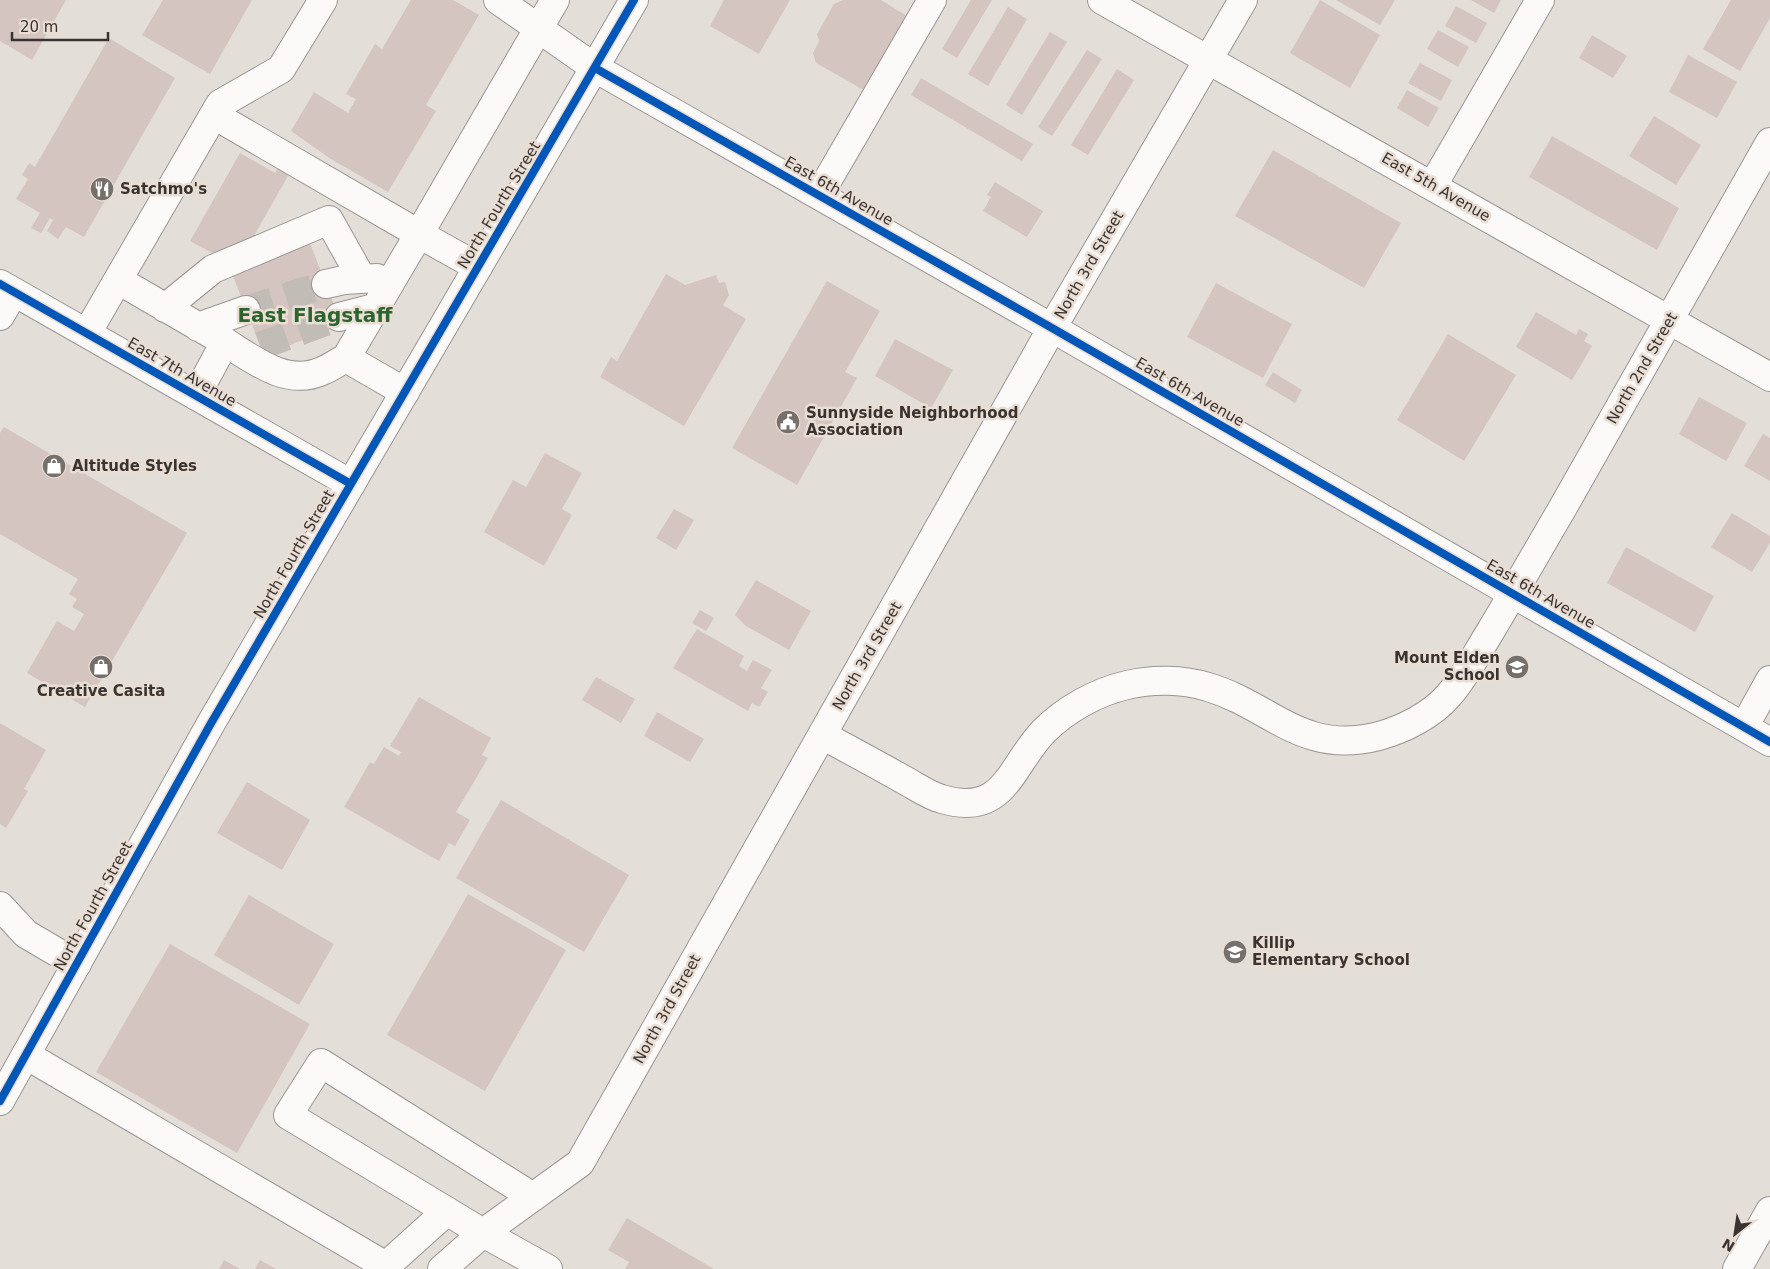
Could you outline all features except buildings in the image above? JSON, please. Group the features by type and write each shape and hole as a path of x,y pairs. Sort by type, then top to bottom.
{"street":[{"path":"87,334 220,104 281,70 322,0"},
{"name":"East 6th Avenue","path":"498,0 595,68 1052,328 1770,742"},
{"path":"118,280 198,327 243,347 263,366 290,377 320,372 346,358 555,0"},
{"name":"North Fourth Street","path":"0,1100 206,734 634,0"},
{"path":"819,195 932,0"},
{"name":"East 5th Avenue","path":"1102,0 1210,59 1770,377"},
{"name":"North 3rd Street","path":"442,1269 483,1233 580,1163 1052,328 1243,0"},
{"path":"1433,186 1540,0"},
{"path":"214,115 478,268"},
{"name":"North 2nd Street","path":"822,735 939,799 966,804 988,798 1004,788 1028,751 1046,729 1078,705 1128,684 1158,681 1186,682 1208,687 1234,697 1294,731 1319,738 1346,740 1380,736 1430,713 1449,696 1513,594 1770,142"},
{"path":"166,308 213,269 329,220 362,279"},
{"path":"326,284 394,276"},
{"path":"0,316 7,288"},
{"name":"East 7th Avenue","path":"7,288 351,484"},
{"path":"339,317 374,308"},
{"path":"198,327 246,310"},
{"path":"196,396 243,347"},
{"path":"346,358 405,392"},
{"path":"1744,727 1770,680"},
{"path":"0,906 26,934 77,964"},
{"path":"26,1055 386,1266 448,1212"},
{"path":"533,1197 321,1063 288,1115 483,1233 548,1269"},
{"path":"1737,1269 1770,1211"}],"tunnel":[{"path":"246,310 326,284"},
{"path":"260,346 339,317"}],"cycle path":[{"path":"0,1101 210,725 634,0"},
{"path":"595,68 1052,328 1770,742"},
{"path":"0,284 351,484"}],"place":[{"name":"Satchmo's","path":"102,189"},
{"name":"Sunnyside Neighborhood Association","path":"788,422"},
{"name":"Altitude Styles","path":"54,466"},
{"name":"Creative Casita","path":"101,667"},
{"name":"Mount Elden School","path":"1517,667"},
{"name":"Killip Elementary School","path":"1235,952"}],"district":[{"name":"East Flagstaff","path":"315,315"}]}
